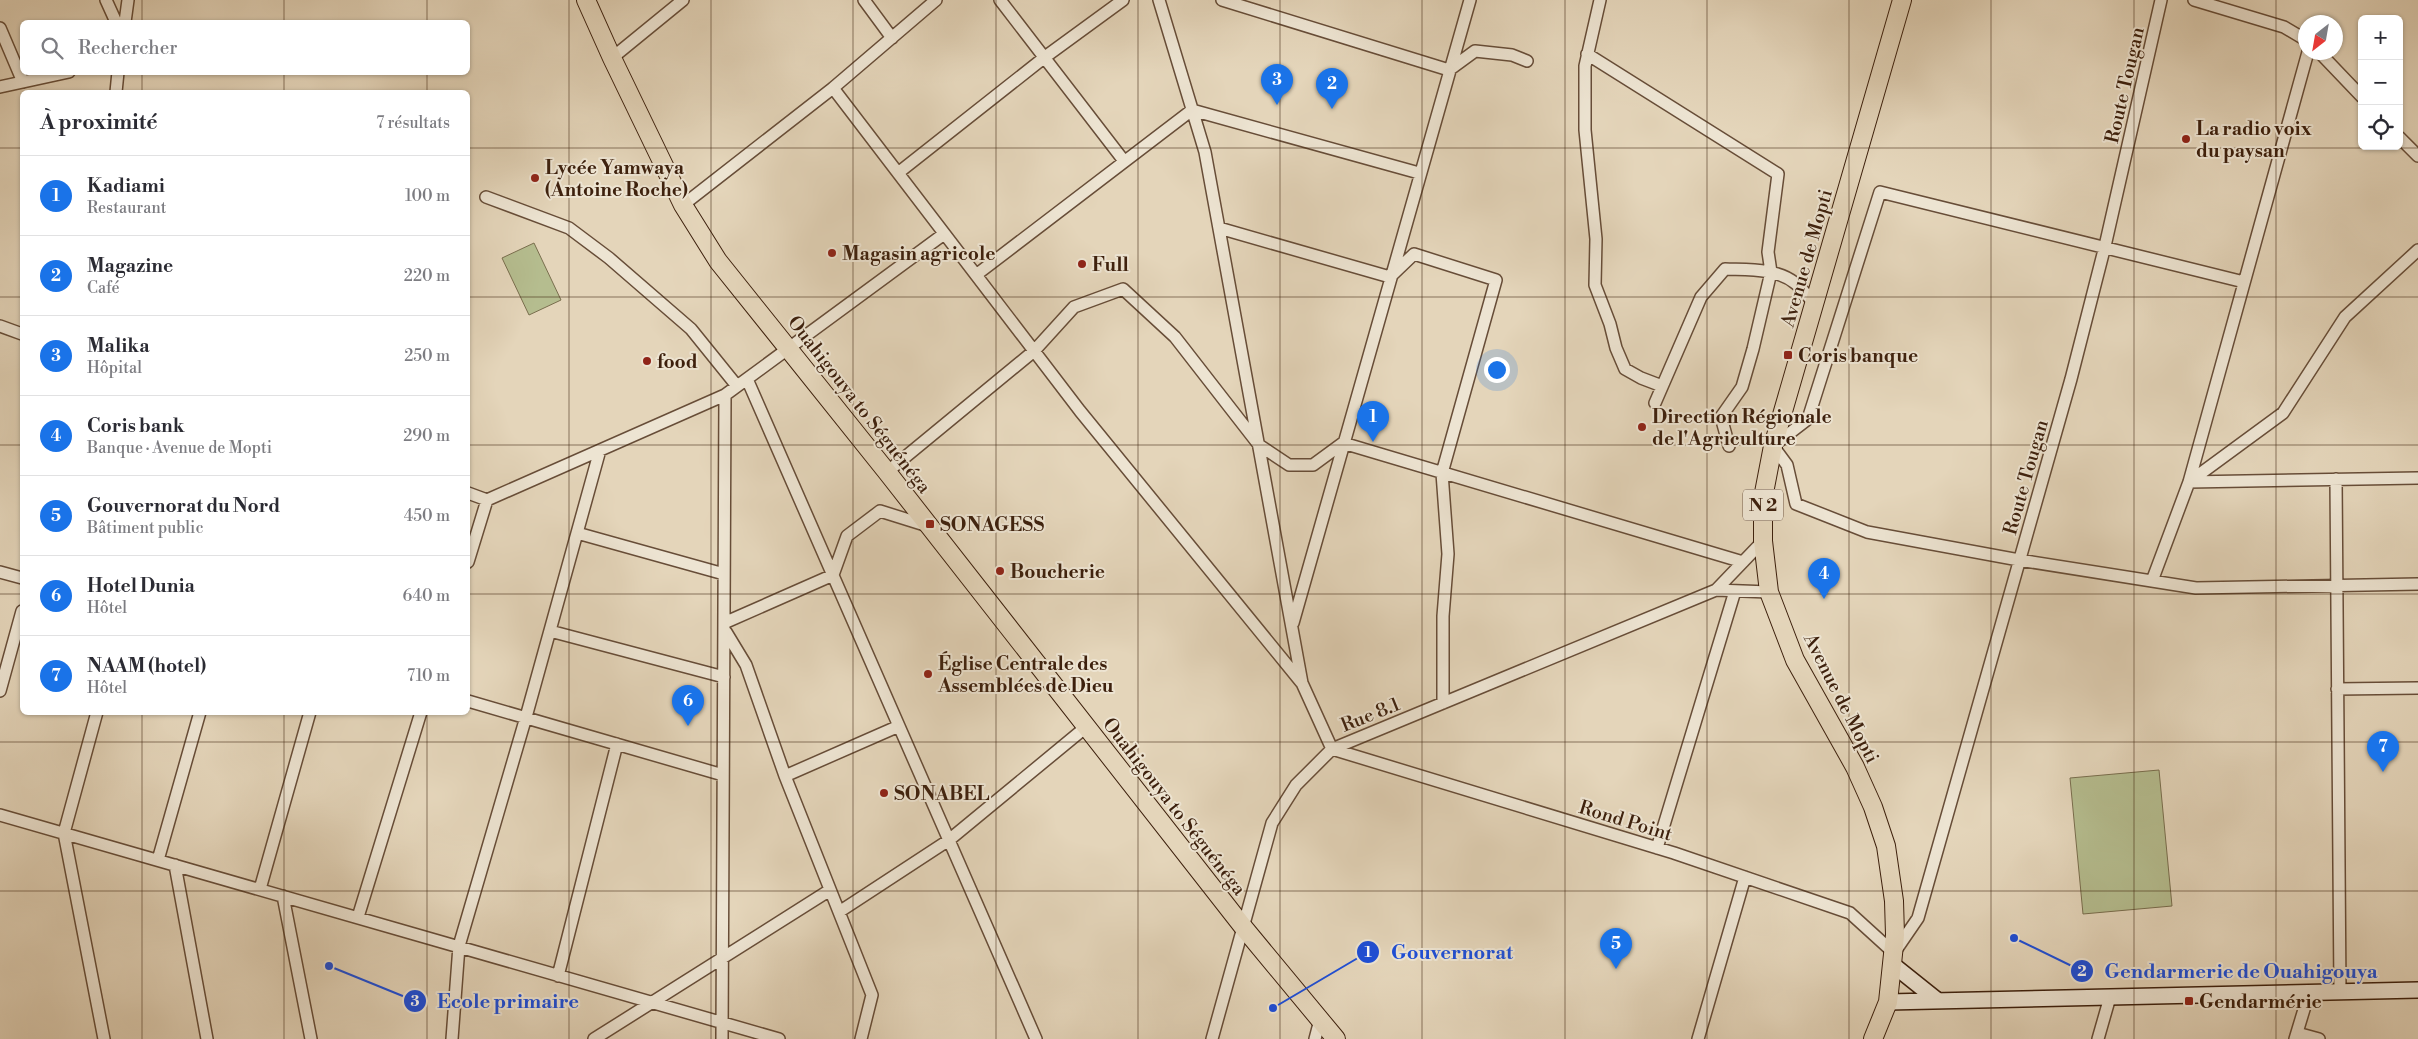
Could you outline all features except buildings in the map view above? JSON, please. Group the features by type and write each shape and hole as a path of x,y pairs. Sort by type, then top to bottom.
{"main road":[{"name":"Ouahigouya to Séguénéga","path":"586,0 683,205 718,261 887,472 1244,928 1336,1039"},
{"name":"Avenue de Mopti","path":"1873,1039 1888,1002 1893,959 1894,901 1886,846 1873,807 1855,767 1795,660 1769,592 1763,542 1763,498 1773,446 1902,0"},
{"path":"1893,959 1937,1000"},
{"path":"1888,1002 2418,990"}],"street":[{"path":"106,0 115,20"},
{"path":"125,20 128,0"},
{"path":"612,58 683,0"},
{"path":"864,0 892,38"},
{"path":"683,205 833,88 936,0"},
{"path":"1000,0 1124,162"},
{"path":"898,173 1045,57 1123,0"},
{"path":"1159,0 1206,152 1302,684"},
{"path":"1222,0 1449,70"},
{"path":"1292,627 1419,173 1470,0"},
{"path":"1600,0 1585,66 1586,130 1596,239 1595,285 1625,369 1662,386"},
{"name":"Route Tougan","path":"1893,959 1918,918 2071,378 2105,246 2161,0"},
{"path":"2194,0 2284,27 2298,35"},
{"path":"0,28 23,82"},
{"path":"1449,70 1475,51 1512,55 1527,61"},
{"path":"1587,54 1778,174 1768,252 1770,272 1742,387 1721,417 1729,446"},
{"path":"2152,581 2189,482 2306,60"},
{"path":"2327,60 2358,93"},
{"path":"0,87 55,75"},
{"path":"116,90 118,75"},
{"path":"833,88 1034,351 1177,532 1302,684 1332,749"},
{"path":"976,275 1192,110"},
{"path":"1192,110 1419,173"},
{"path":"2403,141 2418,156"},
{"path":"2244,282 2105,246 1880,192 1808,419 1773,446 1787,465 1796,504 1867,532 2019,560 2196,588 2418,584"},
{"path":"486,197 569,228 609,258 691,329 737,386"},
{"path":"1219,228 1390,277"},
{"path":"470,494 487,500 725,395 944,234"},
{"path":"2189,482 2283,414 2346,317 2418,250"},
{"path":"1390,277 1414,254 1496,280 1442,473 1448,554 1443,616 1443,703"},
{"path":"1655,403 1701,297 1725,269 1770,272 1785,276 1796,283 1814,303"},
{"path":"887,472 1034,351 1074,307 1123,289 1175,337 1258,445 1289,465 1313,466 1343,443"},
{"path":"0,326 20,333"},
{"path":"747,379 1036,1039"},
{"path":"722,1039 725,395"},
{"path":"1343,443 1743,562"},
{"path":"452,1039 459,946 526,717 600,450"},
{"path":"2189,482 2418,478"},
{"path":"2336,479 2340,992"},
{"path":"470,555 487,500"},
{"path":"725,627 833,575 847,536 880,511 928,526"},
{"path":"577,533 724,574"},
{"name":"Rue 8.1","path":"1212,1039 1272,823 1296,785 1332,749 1716,590 1763,542"},
{"path":"0,572 20,577"},
{"name":"Rue 8.1","path":"1716,590 1769,592"},
{"path":"1657,848 1735,591"},
{"path":"0,691 20,618"},
{"path":"725,627 746,665 785,776 872,995 861,1039"},
{"path":"550,631 724,677"},
{"path":"2337,689 2418,688"},
{"path":"470,702 723,775"},
{"path":"96,715 64,833 104,1039"},
{"path":"158,860 199,715"},
{"path":"260,889 309,715"},
{"path":"358,917 420,715"},
{"path":"785,776 899,726"},
{"path":"839,912 949,840 1086,727"},
{"path":"558,976 617,744"},
{"name":"Rond Point","path":"1332,749 1657,848 1850,912 1893,959"},
{"path":"0,815 780,1039"},
{"path":"175,865 207,1039"},
{"path":"1698,1039 1745,877"},
{"path":"594,1039 830,890"},
{"path":"283,896 311,1039"},
{"path":"2309,993 2296,1036 2319,1039"},
{"path":"2098,1039 2110,996"},
{"path":"1315,1039 1320,1020"}],"green space":[{"path":"534,243 561,300 529,315 502,258"},
{"path":"2159,770 2172,906 2083,914 2070,778"}],"place":[{"name":"Malika","path":"1277,105"},
{"name":"Magazine","path":"1332,109"},
{"name":"La radio voix du paysan","path":"2186,139"},
{"name":"Lycée Yamwaya (Antoine Roche)","path":"535,178"},
{"name":"Magasin agricole","path":"832,253"},
{"name":"Full","path":"1082,264"},
{"name":"Coris banque","path":"1788,355"},
{"name":"food","path":"647,361"},
{"name":"Direction Régionale de l'Agriculture","path":"1642,427"},
{"name":"Kadiami","path":"1373,442"},
{"name":"SONAGESS","path":"930,524"},
{"name":"Boucherie","path":"1000,571"},
{"name":"Coris bank","path":"1824,599"},
{"name":"Église Centrale des Assemblées de Dieu","path":"928,674"},
{"name":"Hotel Dunia","path":"688,726"},
{"name":"NAAM (hotel)","path":"2383,772"},
{"name":"SONABEL","path":"884,793"},
{"name":"Gendarmerie de Ouahigouya","path":"2014,938"},
{"name":"Ecole primaire","path":"329,966"},
{"name":"Gouvernorat du Nord","path":"1616,969"},
{"name":"Gendarmérie","path":"2189,1001"},
{"name":"Gouvernorat","path":"1273,1008"}]}
